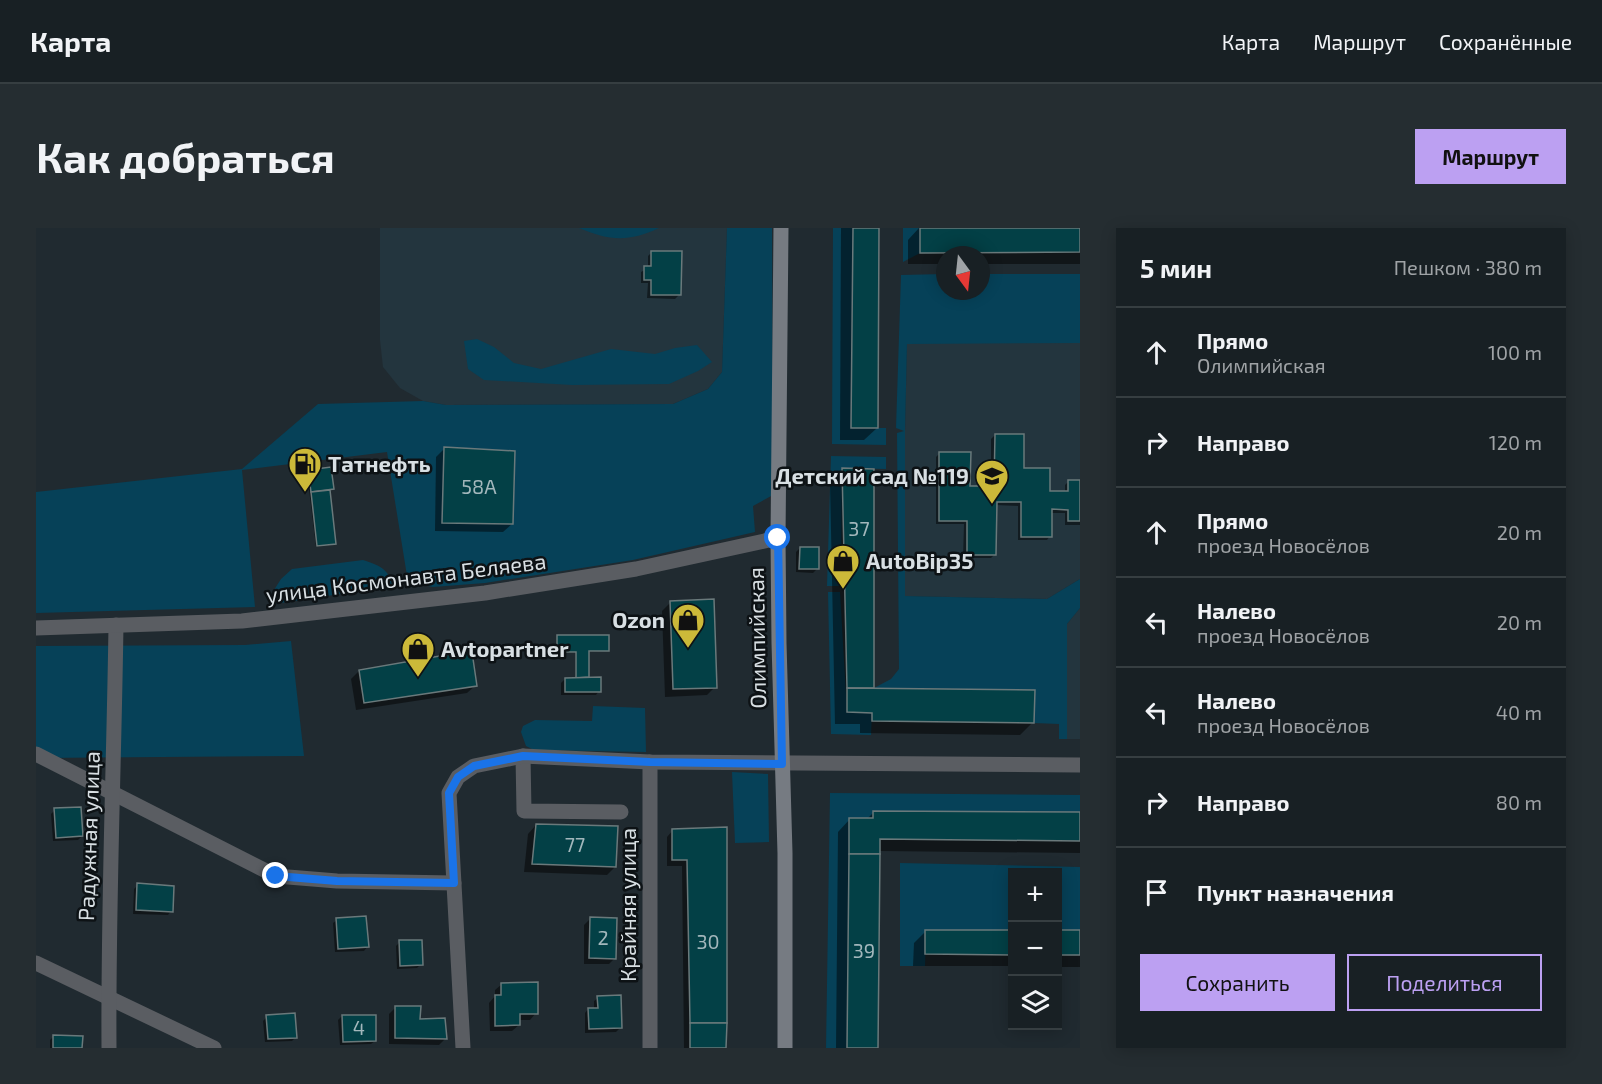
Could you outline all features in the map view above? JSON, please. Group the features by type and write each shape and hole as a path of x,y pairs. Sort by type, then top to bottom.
{"main road":[{"name":"Олимпийская","path":"781,228 778,538 785,854 785,1048"}],"street":[{"name":"улица Космонавта Беляева","path":"36,628 242,621 492,592 636,569 778,538"},
{"name":"Радужная улица","path":"109,1048 108,954 114,795 116,625"},
{"path":"36,754 276,876 337,881 454,883"},
{"path":"463,1048 449,793 458,777 474,766 523,756 650,762 1080,765"},
{"path":"523,756 524,812 621,812"},
{"name":"Крайняя улица","path":"650,762 650,1048"},
{"path":"36,963 214,1048"}],"shaded area":[{"path":"380,228 727,228 722,372 708,389 673,404 446,405 423,401 400,388 383,367 380,340"},
{"path":"579,228 659,228 638,236 619,238"},
{"path":"727,228 772,228 773,495 753,506 755,532 633,560 485,583 433,587 408,582 387,452 242,470 255,607 36,613 36,492 242,469 318,404 423,401 446,405 673,404 708,389 722,372"},
{"path":"833,228 853,228 851,428 886,428 886,445 832,444"},
{"path":"903,228 920,228 920,253 903,262"},
{"path":"936,274 936,300 990,300 990,274 1080,274 1080,343 907,344 905,596 1047,599 1080,579 1080,608 1067,624 1067,739 1059,739 1059,724 1034,723 1034,690 874,688 891,679 899,669 897,433 904,431 896,428 901,275"},
{"path":"477,339 494,347 514,363 541,369 611,349 655,354 697,345 712,362 669,384 572,385 484,380 468,369 464,341"},
{"name":"Детский сад №119","path":"907,343 1080,343 1080,579 1047,599 905,596"},
{"path":"831,456 886,457 886,469 842,468 841,586 827,586"},
{"path":"363,560 386,571 393,586 274,604 274,590 281,579 292,569"},
{"path":"828,592 840,592 847,712 872,713 871,735 831,734"},
{"path":"1080,608 1080,739 1067,739 1067,624"},
{"path":"291,641 304,756 36,758 36,646 245,645"},
{"path":"593,706 645,708 646,752 534,750 526,746 521,732 523,726 535,720 592,721"},
{"path":"732,772 768,774 769,842 735,843"},
{"path":"830,793 1080,795 1080,812 873,811 847,1048 826,1048"},
{"path":"900,863 1080,867 1080,930 1062,930 1062,868 1008,868 1008,930 926,930 925,966 900,966"}],"building":[{"path":"853,228 879,228 878,428 851,428"},
{"path":"920,228 1080,228 1080,252 990,253 990,246 936,246 936,253 920,253"},
{"path":"651,251 682,251 681,295 651,295 651,280 644,280 644,266 651,266"},
{"path":"995,434 1024,434 1024,468 1050,468 1050,491 1068,491 1068,480 1080,480 1080,521 1068,521 1068,510 1052,509 1052,537 1021,537 1021,502 997,502 996,555 967,555 967,521 939,521 939,452 971,452 970,486 994,486"},
{"path":"444,447 515,451 513,524 442,523"},
{"path":"331,467 334,489 311,492 308,470"},
{"path":"842,468 874,469 874,688 847,688"},
{"path":"330,490 336,544 317,546 311,492"},
{"path":"800,547 819,547 819,569 799,569"},
{"path":"714,599 717,688 673,689 670,601"},
{"path":"557,635 609,635 609,651 589,651 589,677 576,678 576,652 557,652"},
{"name":"Avtopartner","path":"472,652 477,686 364,703 359,670"},
{"path":"601,677 601,692 565,692 565,678"},
{"path":"847,688 1035,690 1034,723 872,721 872,713 847,712"},
{"path":"81,807 83,836 56,838 54,808"},
{"path":"873,811 1080,812 1080,841 880,839 880,854 849,854 849,818 873,818"},
{"path":"536,824 618,826 616,867 532,864"},
{"path":"727,827 727,1023 690,1023 687,860 672,860 672,829"},
{"path":"849,854 880,854 878,1048 847,1048"},
{"path":"137,883 174,886 173,912 136,910"},
{"path":"366,916 369,947 338,949 336,918"},
{"path":"590,917 617,918 616,959 589,958"},
{"path":"925,930 1008,930 1008,955 925,954"},
{"path":"1062,930 1080,930 1080,955 1062,955"},
{"path":"399,940 422,940 423,965 400,966"},
{"path":"538,982 538,1014 520,1014 520,1025 495,1026 495,995 501,995 501,983"},
{"path":"621,995 622,1028 589,1029 588,1008 598,1008 597,996"},
{"path":"395,1006 421,1006 420,1019 445,1018 447,1039 395,1038"},
{"path":"295,1013 297,1038 268,1039 266,1015"},
{"path":"342,1015 376,1015 376,1041 343,1042"},
{"path":"690,1023 727,1023 726,1048 690,1048"},
{"path":"53,1035 83,1036 82,1048 53,1048"}],"place":[{"name":"Татнефть","path":"305,493"},
{"name":"Детский сад №119","path":"992,505"},
{"name":"AutoBip35","path":"843,590"},
{"name":"Ozon","path":"688,649"},
{"name":"Avtopartner","path":"418,678"}],"route":[{"path":"276,876 337,881 454,883 449,793 458,777 474,766 523,756 650,762 782,764 778,538"}]}
